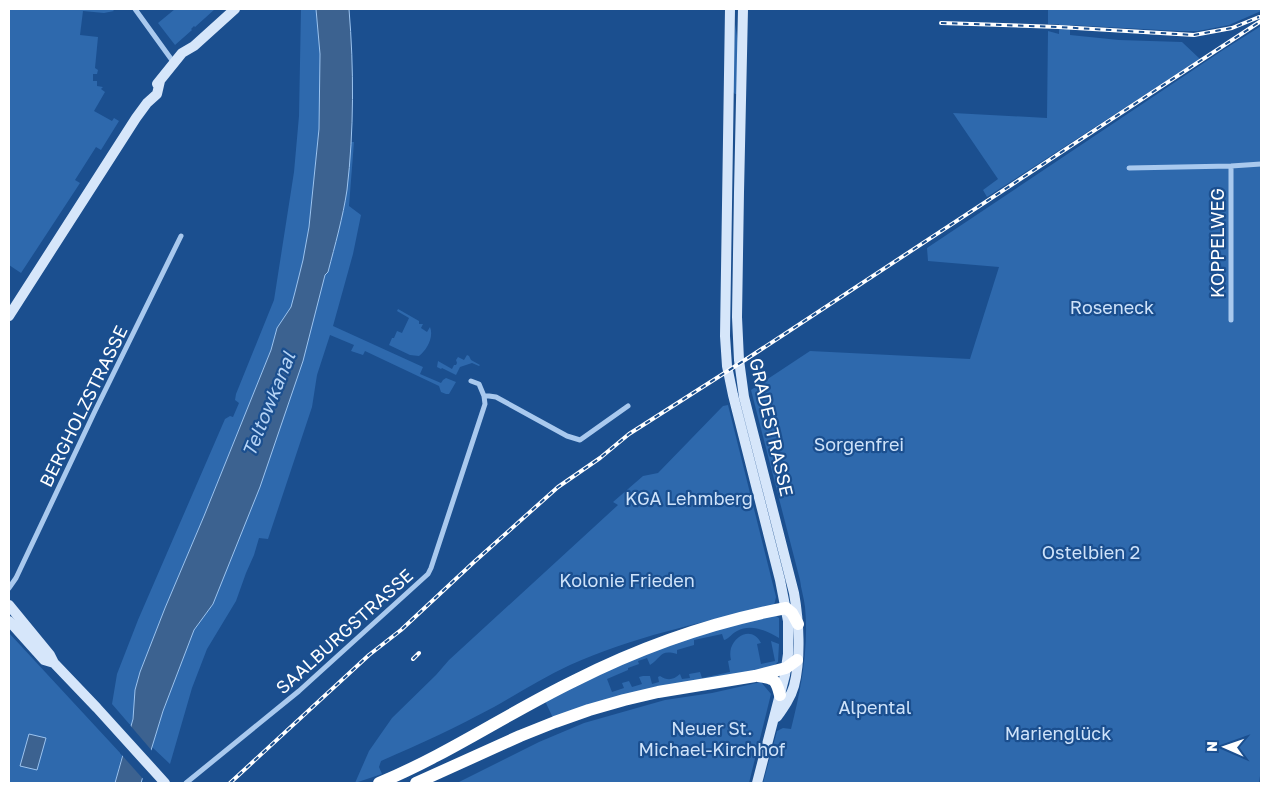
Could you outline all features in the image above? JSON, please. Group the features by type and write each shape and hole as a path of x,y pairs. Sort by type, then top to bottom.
{"highway":[{"path":"383,782 435,757 574,681 683,634 786,608 792,613 798,624"},
{"path":"416,783 520,736 589,710 658,692 756,676 786,668 798,660"},
{"path":"756,676 774,680 778,684 780,695"}],"main road":[{"path":"9,316 128,130 158,92 160,81 174,64 183,62 194,46 234,9"},
{"name":"GRADESTRASSE","path":"730,9 725,285 726,366 786,608 788,641 786,668 757,783"},
{"name":"GRADESTRASSE","path":"743,9 737,336 739,360 744,397 792,584 798,624 798,660 794,687 773,724"},
{"path":"9,606 50,655 54,663 110,722 161,780"},
{"path":"9,621 44,660 54,663"}],"street":[{"path":"135,9 174,64"},
{"path":"1129,168 1261,164"},
{"name":"KOPPELWEG","path":"1231,166 1231,320"},
{"name":"BERGHOLZSTRASSE","path":"9,588 16,578 181,236"},
{"path":"471,381 478,384 484,396 496,398 567,436 580,440 628,406"},
{"name":"SAALBURGSTRASSE","path":"186,783 299,691 428,574 484,411 484,396"}],"green space":[{"path":"9,9 112,9 114,11 104,13 83,11 80,35 98,37 95,68 98,70 97,74 93,74 93,81 97,81 97,86 103,87 101,89 105,92 94,111 112,121 114,118 119,121 101,150 96,147 75,180 80,183 21,273 9,265"},
{"path":"175,9 215,9 175,45 158,23"},
{"path":"301,9 316,9 320,54 319,129 309,227 303,260 291,307 277,328 271,350 140,672 135,690 131,726 112,704 117,674 138,620 225,419 230,416 233,417 239,403 235,400 236,394 274,300 294,172 299,116"},
{"path":"1048,9 1261,9 1261,11 1229,25 1198,31 1070,25 1070,35 1119,40 1182,42 1200,59 987,197 983,190 998,179 953,113 1047,118 1048,31 1059,34 1059,24 1048,24"},
{"path":"735,24 738,42 737,94 732,91"},
{"path":"1261,26 1261,769 1259,783 763,783 777,731 783,728 791,729 803,668 806,622 805,604 800,580 751,390 810,351 970,359 999,267 928,261 927,248"},
{"path":"351,142 354,142 349,206 361,215 353,254 333,326 423,367 420,374 441,383 446,378 456,382 449,394 446,394 441,392 439,386 365,351 363,355 351,351 354,345 330,335 317,375 312,407 268,539 259,538 236,601 207,649 192,688 170,764 152,747 163,711 194,630 213,604 325,275 328,272 345,201"},
{"path":"398,309 419,321 419,324 423,324 421,328 427,332 430,327 429,343 419,356 410,355 389,345 397,331 402,333 409,318 397,311"},
{"path":"467,355 471,360 480,365 472,363 460,367 456,375 437,367 438,361 452,369 457,363 458,357 464,360"},
{"name":"Kolonie Frieden","path":"728,405 776,597 774,606 645,638 570,665 494,707 381,761 379,767 382,774 355,783 369,751 392,718 449,660 618,505 613,502 643,476 658,473 723,406"},
{"path":"775,615 779,618 779,638 764,631 748,628 737,631 724,640 722,634 694,640 694,645 677,650 677,654 664,653 650,665 647,658 638,661 639,664 607,679 612,692 624,688 622,683 629,681 632,687 642,684 639,677 643,676 650,676 652,684 659,682 658,677 660,676 670,679 680,674 682,679 690,678 689,674 700,672 702,678 730,672 728,661 731,660 731,648 737,639 745,634 754,635 761,643 757,644 761,664 775,661 771,641 779,644 778,662 771,668 553,718 545,701 574,685 684,638"},
{"path":"9,633 122,755 115,783 9,783"},
{"name":"Neuer St. Michael-Kirchhof","path":"761,682 771,694 749,783 457,783 539,742 584,723 665,700 712,693"}],"water":[{"name":"Teltowkanal","path":"316,9 349,9 352,54 352,122 347,190 328,272 325,275 303,361 260,487 213,604 194,630 163,711 141,783 115,783 133,719 135,690 140,672 271,350 277,328 291,307 295,292 309,227 319,129 320,54"},
{"path":"29,734 46,738 37,770 20,766"}],"pier":[{"path":"129,724 153,752 144,780 120,753"}],"railway":[{"path":"941,23 1059,27 1194,35 1232,28 1259,17"},
{"path":"230,783 369,655 401,630 558,487 600,458 629,434 1261,21"},
{"path":"413,659 419,653"}],"park label":[{"name":"Roseneck","path":"1112,307"},
{"name":"Sorgenfrei","path":"859,444"},
{"name":"KGA Lehmberg","path":"689,498"},
{"name":"Ostelbien 2","path":"1091,552"},
{"name":"Alpental","path":"875,707"},
{"name":"Marienglück","path":"1058,733"}]}
